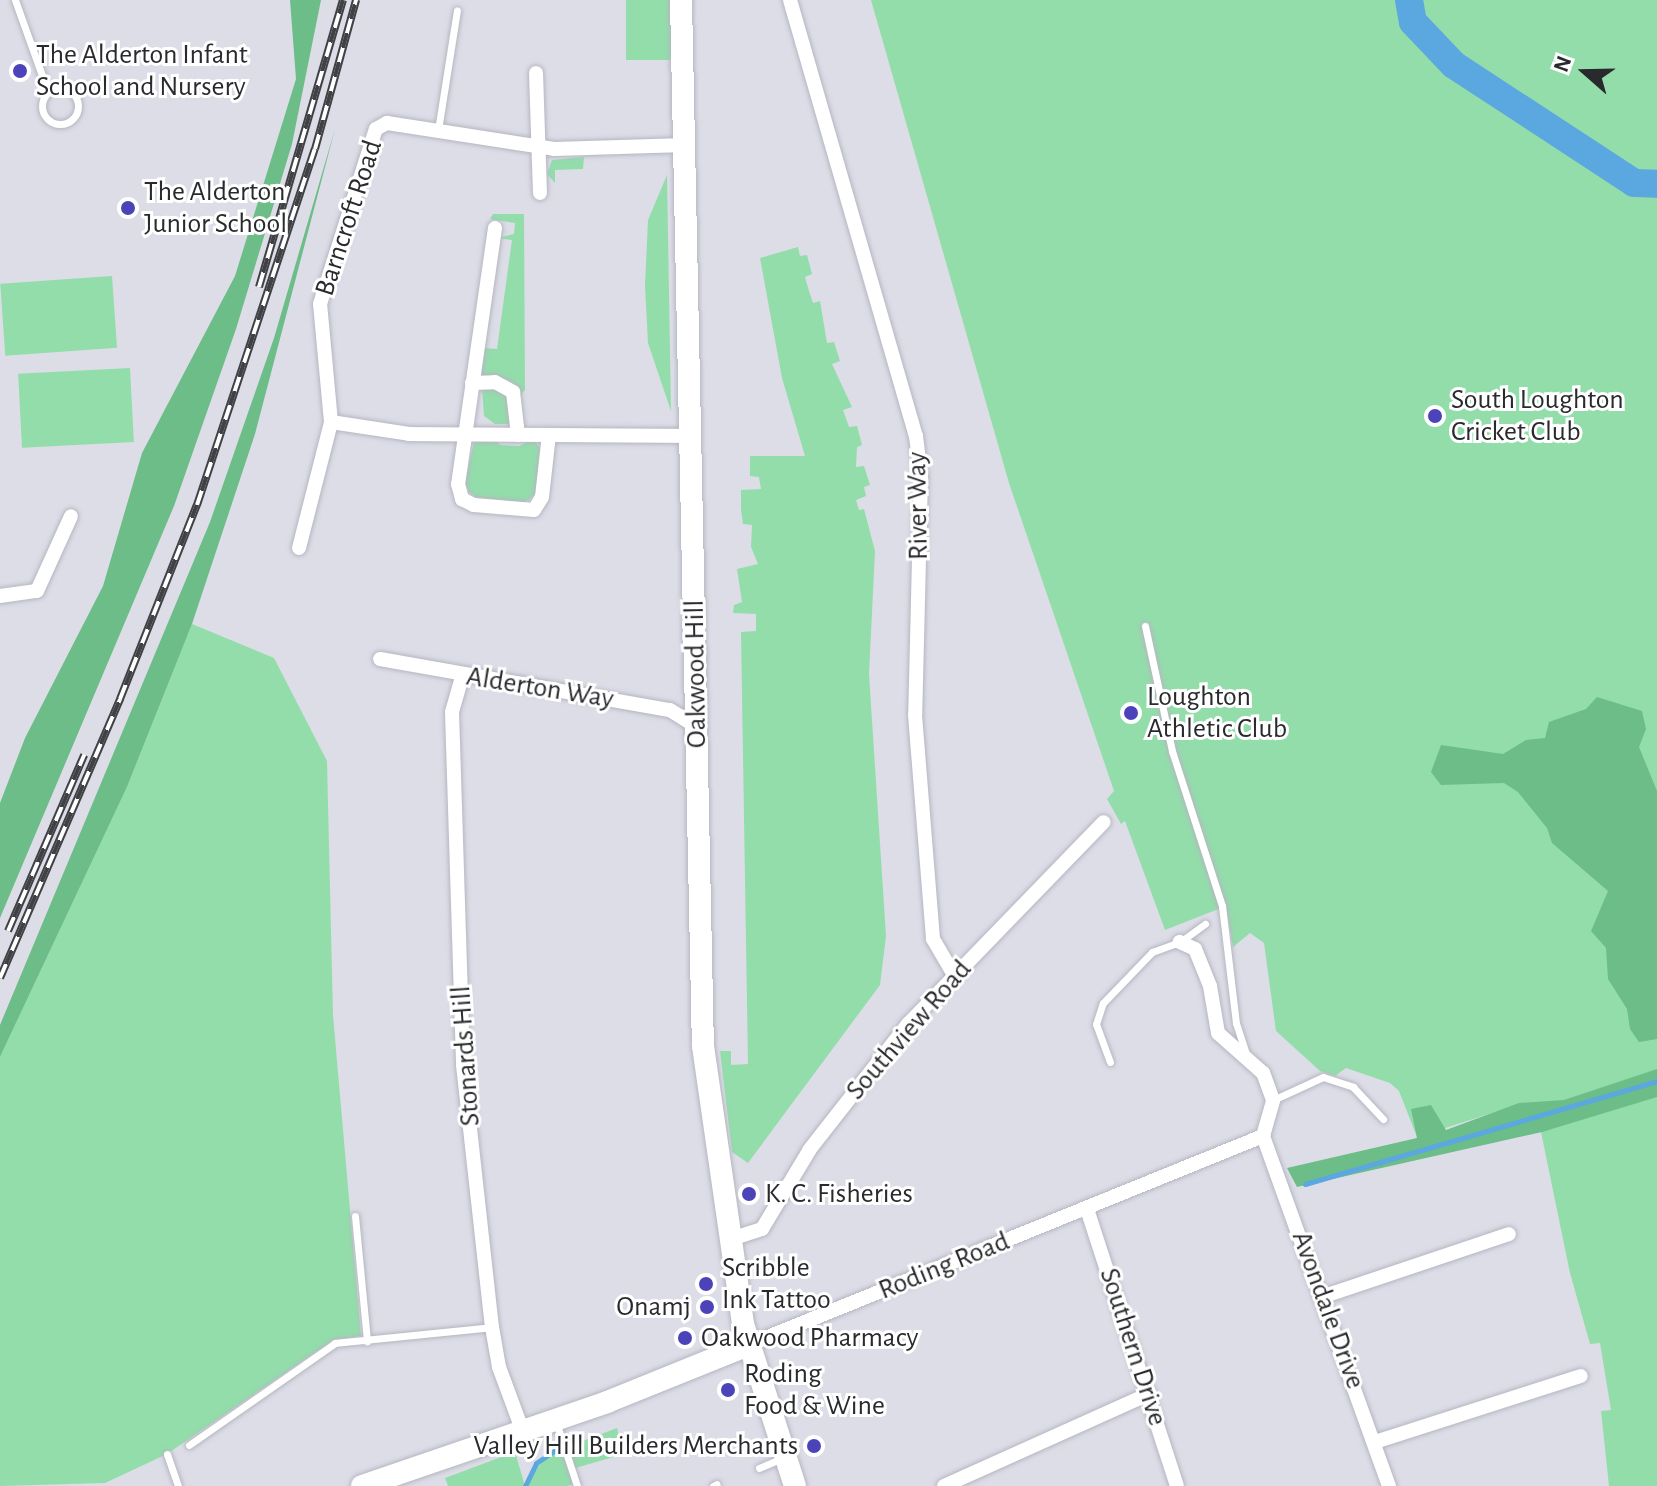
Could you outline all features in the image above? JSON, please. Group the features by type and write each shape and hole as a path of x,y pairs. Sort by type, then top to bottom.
{"street":[{"name":"Oakwood Hill","path":"681,0 703,1046 728,1240 748,1345 795,1486"},
{"name":"River Way","path":"790,0 916,436 921,477 915,715 933,939 954,975"},
{"path":"536,73 540,193"},
{"name":"Barncroft Road","path":"331,422 320,304 369,141 387,123 554,149 686,145"},
{"path":"495,228 458,484 462,499 534,510 542,497 549,435"},
{"path":"472,383 495,382 513,392 518,435"},
{"path":"299,548 331,422 409,434 691,436"},
{"path":"0,596 37,591 71,516"},
{"name":"Alderton Way","path":"380,659 438,667 462,677 670,710 697,727"},
{"name":"Stonards Hill","path":"462,677 452,712 463,1065 492,1327 499,1367 523,1432"},
{"name":"Southview Road","path":"728,1240 762,1229 855,1088 954,975 1104,822"},
{"path":"1180,942 1195,949 1210,986 1218,1033 1263,1073 1273,1100 1263,1136"},
{"name":"Roding Road","path":"362,1486 555,1420 1263,1136"},
{"name":"Avondale Drive","path":"1263,1136 1325,1296 1389,1486"},
{"name":"Southern Drive","path":"1087,1209 1177,1486"},
{"path":"1325,1296 1509,1234"},
{"path":"1375,1442 1581,1376"},
{"path":"944,1486 1149,1394"}],"lane":[{"path":"15,0 48,92 42,103 44,116 61,125 72,120 78,108 75,96 60,88 48,92"},
{"path":"438,130 457,10"},
{"path":"1145,626 1172,751 1222,906 1236,1023 1249,1063"},
{"path":"1110,1062 1096,1024 1103,1003 1152,952 1180,942 1205,924"},
{"path":"1273,1100 1323,1077 1353,1087 1383,1119"},
{"path":"355,1216 367,1341"},
{"path":"189,1445 335,1343 492,1327"},
{"path":"555,1420 577,1486"},
{"path":"167,1454 178,1486"},
{"path":"759,1468 785,1457"}],"green space":[{"path":"290,0 321,0 292,144 236,329 174,506 0,918 0,803 25,738 103,586 142,453 235,276 296,79"},
{"path":"626,0 679,0 679,60 626,60"},
{"path":"871,0 1657,0 1657,1486 1609,1486 1601,1411 1611,1410 1600,1343 1590,1344 1570,1273 1541,1132 1520,1104 1417,1137 1399,1091 1390,1083 1346,1068 1335,1076 1320,1071 1276,1031 1264,943 1250,933 1233,947 1226,906 1165,930 1125,821 1121,824 1107,799 1114,791 1009,483"},
{"path":"335,129 255,434 192,624 127,787 0,1057 0,1025 210,522 274,338"},
{"path":"584,157 583,169 555,170 555,183 547,174 552,160"},
{"path":"667,175 671,411 648,343 645,286 648,220"},
{"path":"493,214 524,214 525,390 520,396 508,380 483,375 480,368 483,348 497,349 512,240 498,238 514,234 515,223 490,219"},
{"path":"798,247 800,256 807,255 812,274 805,277 813,303 820,301 827,343 834,342 840,361 832,364 852,407 843,410 849,427 857,426 862,445 857,447 856,467 864,466 870,485 864,487 866,496 856,500 859,510 864,509 875,551 869,674 886,936 880,985 748,1163 732,1152 720,1051 731,1051 731,1065 748,1064 741,632 756,631 756,614 733,613 734,605 742,602 737,569 758,564 751,547 752,525 743,524 741,509 741,490 761,489 759,477 750,476 750,456 805,456 782,378 760,258"},
{"path":"112,276 117,348 5,356 0,284"},
{"path":"130,368 134,442 22,448 18,374"},
{"path":"482,387 506,391 511,424 495,424 484,416"},
{"path":"533,439 540,448 536,492 530,499 521,503 476,497 469,492 465,482 474,442 496,440 500,445 519,446"},
{"path":"192,624 274,658 327,761 333,1015 361,1336 333,1340 167,1454 105,1483 0,1486 0,1057 127,787"},
{"path":"1597,697 1642,711 1646,729 1639,747 1657,791 1657,1039 1639,1042 1630,1029 1627,1009 1608,979 1606,948 1591,931 1608,891 1552,843 1547,828 1518,792 1504,783 1441,785 1431,772 1441,745 1503,754 1526,740 1545,738 1549,722 1586,709"},
{"path":"1657,1069 1657,1097 1542,1132 1297,1187 1287,1168 1417,1138 1411,1109 1431,1105 1446,1130 1519,1103 1564,1100"},
{"path":"617,1428 623,1454 569,1470 574,1484 525,1486 546,1455"},
{"path":"515,1452 525,1486 448,1486 445,1478"}],"waterway":[{"path":"1409,0 1413,22 1454,65 1634,183 1657,184"},
{"path":"1305,1184 1657,1081"},
{"path":"525,1486 536,1463 554,1451"}],"railway":[{"path":"259,287 343,0"},
{"path":"0,978 120,699 197,505 315,149 356,0"},
{"path":"8,931 84,755"}],"place":[{"name":"The Alderton Infant School and Nursery","path":"20,71"},
{"name":"The Alderton Junior School","path":"128,208"},
{"name":"South Loughton Cricket Club","path":"1435,416"},
{"name":"Loughton Athletic Club","path":"1131,713"},
{"name":"K. C. Fisheries","path":"749,1194"},
{"name":"Scribble Ink Tattoo","path":"706,1284"},
{"name":"Onamj","path":"707,1307"},
{"name":"Oakwood Pharmacy","path":"685,1338"},
{"name":"Roding Food & Wine","path":"728,1390"},
{"name":"Valley Hill Builders Merchants","path":"814,1446"}]}
